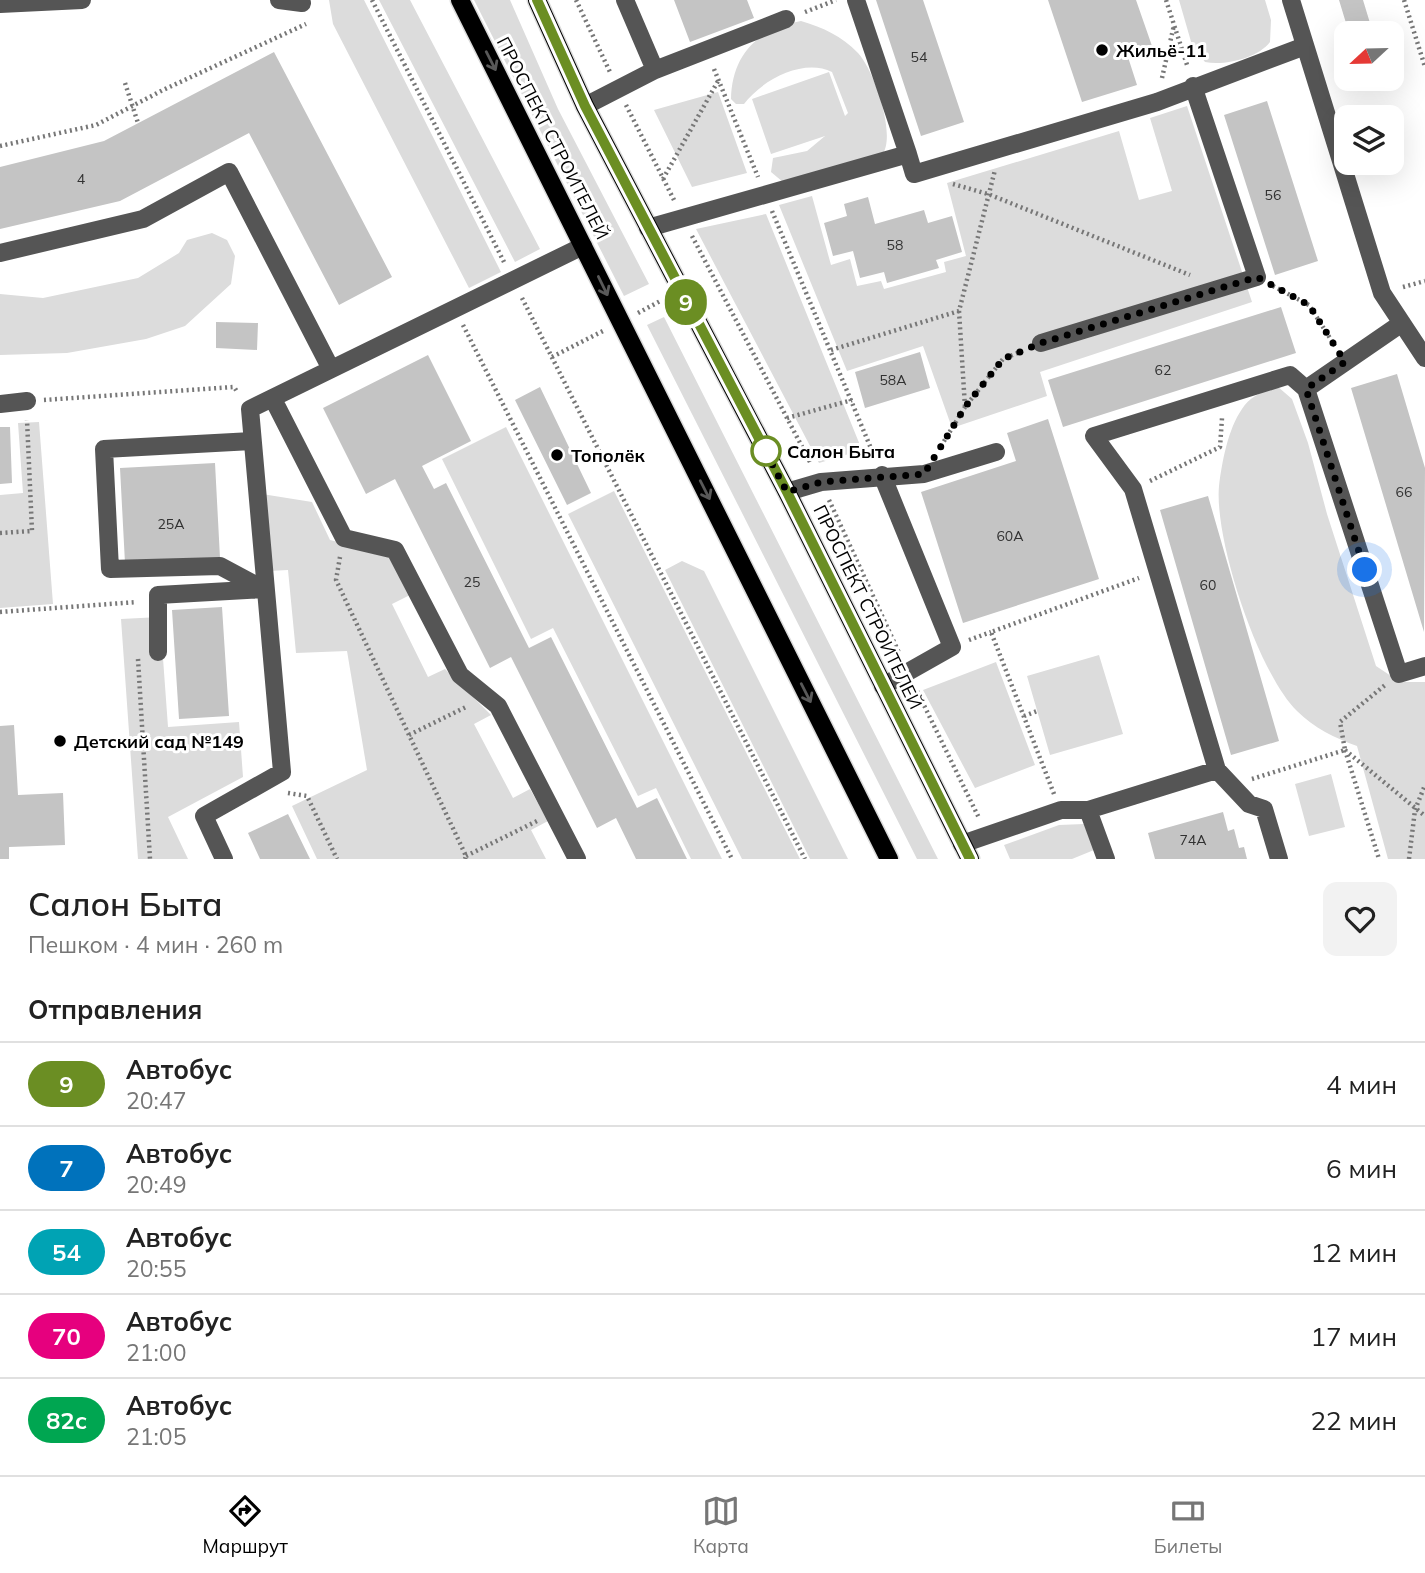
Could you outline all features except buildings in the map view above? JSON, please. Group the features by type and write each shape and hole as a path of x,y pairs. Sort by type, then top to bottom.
{"main road":[{"name":"ПРОСПЕКТ СТРОИТЕЛЕЙ","path":"460,0 889,859"},
{"name":"ПРОСПЕКТ СТРОИТЕЛЕЙ","path":"537,0 585,106 787,492 966,851"}],"street":[{"path":"0,4 82,0"},
{"path":"279,0 304,1"},
{"path":"625,0 655,70"},
{"path":"856,0 914,174 1157,102 1305,46"},
{"path":"1291,0 1382,293 1425,358"},
{"path":"585,106 655,70 786,19"},
{"path":"1041,343 1257,277 1194,86"},
{"path":"648,228 908,154"},
{"path":"0,253 143,219 229,172 331,369"},
{"path":"224,859 204,816 282,772 250,409 583,246"},
{"path":"1306,389 1402,323"},
{"path":"1279,859 1264,808 1249,804 1217,770 1133,489 1094,436 1290,375 1306,389 1399,674 1425,666"},
{"path":"273,399 344,538 395,550 460,675 498,706 577,859"},
{"path":"0,404 27,401"},
{"path":"252,440 104,449 110,569 220,566 264,589"},
{"path":"787,492 821,482 882,475 924,474 996,452"},
{"path":"882,475 952,647 883,686"},
{"path":"158,652 158,595 264,589"},
{"path":"966,851 987,834 1061,810 1088,810 1217,770"},
{"path":"1088,810 1107,859"}],"path":[{"path":"372,0 805,859"},
{"path":"576,0 683,218 821,482 907,671 987,834"},
{"path":"786,19 837,0"},
{"path":"1166,0 1194,86"},
{"path":"1404,0 1425,67"},
{"path":"0,146 96,125 312,22"},
{"path":"1157,102 1174,24"},
{"path":"706,50 882,475"},
{"path":"663,178 718,80"},
{"path":"125,83 138,123"},
{"path":"965,407 959,311 1001,149"},
{"path":"914,174 988,194 1220,287"},
{"path":"1257,277 1309,305 1345,362"},
{"path":"454,309 732,859"},
{"path":"831,350 959,311"},
{"path":"924,474 965,407 1003,359 1041,343"},
{"path":"0,533 32,531 27,401 234,387 250,409"},
{"path":"1133,489 1220,447 1224,396"},
{"path":"787,418 852,400"},
{"path":"344,538 336,580 466,858 553,813"},
{"path":"1061,810 991,632 1156,572"},
{"path":"0,611 135,602 136,616"},
{"path":"138,656 150,859"},
{"path":"1378,859 1345,750 1340,722 1399,674"},
{"path":"409,734 487,697"},
{"path":"1024,716 1037,711"},
{"path":"1232,786 1345,750"},
{"path":"1345,750 1425,816"},
{"path":"282,772 288,795 307,796 337,859"},
{"path":"1409,859 1415,810 1425,785"}],"shaded area":[{"path":"329,0 364,0 501,272 469,288 333,24"},
{"path":"379,0 410,0 540,249 515,262"},
{"path":"474,0 510,0 558,109 649,284 624,296"},
{"path":"1179,0 1265,0 1271,20 1270,42 1265,48 1240,60 1205,62 1192,45"},
{"path":"801,21 838,37 852,47 864,61 882,103 887,133 886,146 882,155 783,182 771,172 773,158 807,151 825,136 771,154 752,99 829,72 845,116 848,113 832,72 821,68 796,70 761,87 744,104 736,104 731,99 736,69 750,46 772,30"},
{"path":"718,92 747,173 692,187 654,110"},
{"path":"1187,106 1252,302 1040,372 1047,396 952,428 923,346 847,371 779,205 812,196 831,265 850,259 857,286 881,281 884,289 946,272 944,262 966,256 947,183 1119,131 1139,200 1172,191 1150,118"},
{"path":"766,214 862,450 819,463 696,229"},
{"path":"212,233 227,240 235,256 231,284 185,326 146,339 67,353 0,355 0,294 43,298 138,278 179,253 187,240"},
{"path":"664,317 938,859 917,859 647,325"},
{"path":"1277,386 1292,399 1308,443 1327,514 1376,666 1400,682 1425,682 1425,859 1388,859 1357,746 1310,723 1282,693 1241,604 1219,509 1222,467 1229,436 1245,404 1253,397"},
{"path":"39,422 53,604 0,608 0,495 23,493 18,423"},
{"path":"506,427 722,859 691,859 656,788 638,796 553,628 531,639 442,459"},
{"path":"614,491 800,859 742,859 568,514"},
{"path":"262,494 312,502 330,540 390,555 410,595 392,604 428,677 445,669 491,715 474,724 513,798 530,789 548,821 531,830 546,859 317,859 292,806 367,770 347,651 296,653 288,570 269,571"},
{"path":"682,561 704,571 848,859 810,859 665,570"},
{"path":"160,617 168,727 239,722 243,777 168,817 188,859 138,859 121,619"},
{"path":"1099,655 1123,734 1050,755 1027,676"},
{"path":"996,662 1035,765 975,788 923,690"},
{"path":"1331,774 1345,827 1309,836 1295,784"},
{"path":"1084,824 1094,850 1072,859 1010,859 1004,845 1059,825"}],"bus line":[{"name":"9","path":"537,0 585,106 787,492 970,859"}],"place":[{"name":"Жильё-11","path":"1102,50"},
{"name":"Салон Быта","path":"766,451"},
{"name":"Тополёк","path":"557,455"},
{"name":"Детский сад №149","path":"60,741"}],"route":[{"path":"766,451 763,447 787,492 821,482 882,475 924,474 965,407 1003,359 1041,343 1257,277 1309,305 1345,362 1306,389 1365,570"}]}
